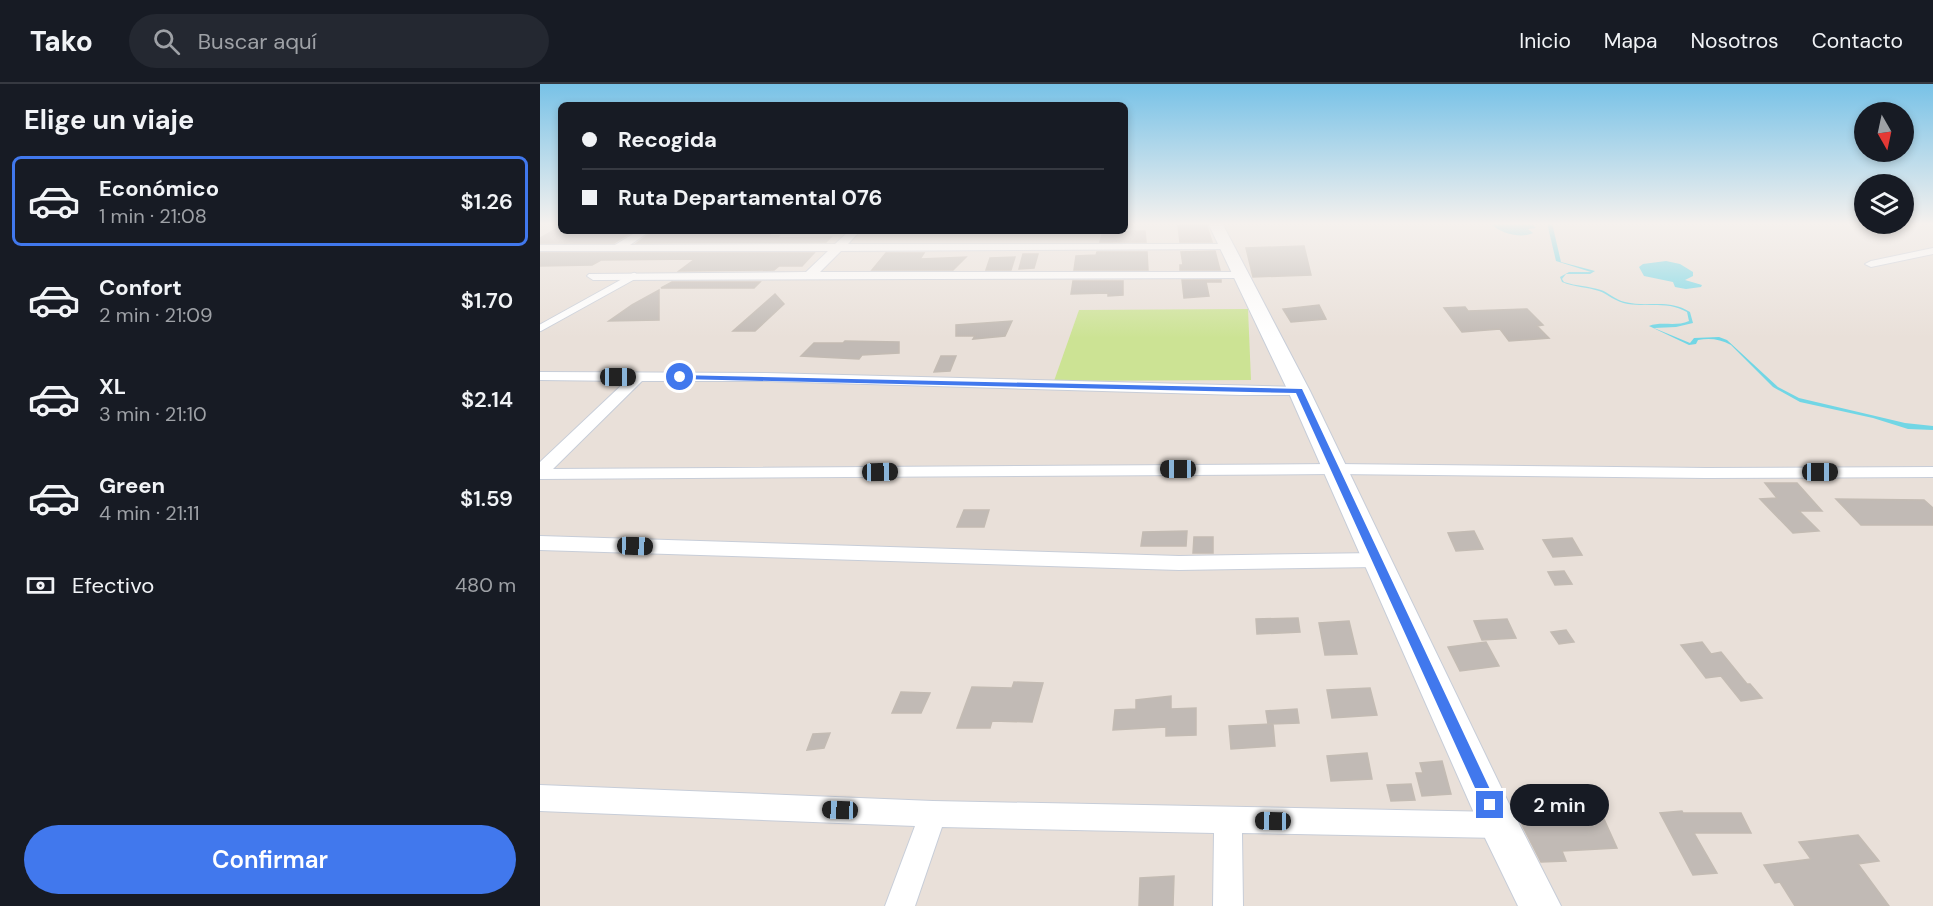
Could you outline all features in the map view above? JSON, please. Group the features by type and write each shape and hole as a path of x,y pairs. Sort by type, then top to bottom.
{"main road":[{"path":"1234,261 1299,391 1499,825 1540,906"}],"street":[{"path":"808,277 824,261"},
{"path":"1871,264 1884,261"},
{"path":"593,276 1240,275"},
{"path":"540,376 766,377 1299,391"},
{"path":"540,473 638,377"},
{"path":"540,473 1335,469 1695,473 1933,472"},
{"path":"540,543 1179,563 1377,560"},
{"path":"540,798 933,813 1499,825"},
{"path":"900,906 933,813"},
{"path":"1228,820 1228,906"}],"lane":[{"path":"540,328 634,276"}],"green space":[{"path":"1248,309 1251,380 1054,381 1079,310"}],"water":[{"path":"1557,261 1595,271 1590,274 1566,274 1562,279 1564,282 1601,290 1618,300 1633,304 1674,305 1690,312 1693,323 1676,327 1654,328 1690,343 1694,338 1719,337 1727,340 1778,387 1799,398 1905,423 1933,426 1933,430 1908,429 1873,418 1800,402 1773,387 1731,345 1719,340 1707,339 1698,340 1696,344 1689,345 1649,326 1689,321 1687,312 1666,305 1636,305 1623,303 1599,291 1562,282 1560,277 1569,272 1591,272"},
{"path":"1668,261 1680,264 1693,272 1693,276 1685,280 1702,285 1686,289 1675,287 1673,282 1644,276 1639,267 1643,264"}],"building":[{"path":"540,261 599,261 592,265 540,266"},
{"path":"692,261 806,261 802,266 779,266 774,270 679,271"},
{"path":"879,261 962,261 953,270 872,270"},
{"path":"989,261 1014,261 1011,270 986,270"},
{"path":"1021,261 1036,261 1034,268 1019,269"},
{"path":"1075,261 1148,261 1148,270 1074,270"},
{"path":"1182,261 1218,261 1220,270 1180,270 1180,265 1183,265"},
{"path":"1249,261 1308,261 1311,275 1253,277"},
{"path":"1182,280 1221,280 1221,282 1206,282 1209,296 1184,298"},
{"path":"1073,281 1123,281 1123,295 1071,294"},
{"path":"672,282 760,282 754,288 661,288"},
{"path":"659,290 659,320 609,321 632,305"},
{"path":"775,294 784,304 755,331 733,331"},
{"path":"1319,305 1326,319 1291,322 1283,309"},
{"path":"1465,307 1468,311 1527,309 1543,325 1537,326 1549,338 1509,341 1500,329 1462,332 1444,308"},
{"path":"1012,321 1005,336 973,339 975,336 956,336 956,325"},
{"path":"845,341 899,342 899,353 862,355 859,359 801,356 814,343 843,343"},
{"path":"941,356 956,356 950,371 934,372"},
{"path":"1765,483 1797,483 1822,511 1799,511 1819,531 1793,533 1760,499 1777,498"},
{"path":"1836,499 1924,500 1933,508 1933,525 1861,525"},
{"path":"964,510 989,510 984,527 957,527"},
{"path":"1187,531 1186,546 1141,546 1143,532"},
{"path":"1474,531 1483,549 1456,551 1448,533"},
{"path":"1194,537 1213,537 1213,553 1193,553"},
{"path":"1572,538 1582,555 1553,557 1543,540"},
{"path":"1564,571 1572,584 1555,585 1548,572"},
{"path":"1298,618 1300,632 1257,634 1256,619"},
{"path":"1507,619 1516,638 1482,640 1474,621"},
{"path":"1349,621 1357,654 1325,655 1319,623"},
{"path":"1566,630 1574,642 1559,644 1551,632"},
{"path":"1486,642 1499,666 1460,671 1448,647"},
{"path":"1702,642 1711,654 1721,652 1747,684 1750,684 1762,698 1741,701 1721,676 1706,678 1681,645"},
{"path":"1014,682 1043,683 1032,722 992,721 990,728 957,728 972,687 1012,688"},
{"path":"1370,688 1377,715 1332,718 1327,690"},
{"path":"901,692 930,693 921,713 892,713"},
{"path":"1171,696 1171,709 1196,708 1196,735 1166,736 1166,727 1113,730 1115,710 1136,709 1136,700"},
{"path":"1297,709 1299,723 1268,724 1266,711"},
{"path":"1273,724 1275,746 1231,749 1229,726"},
{"path":"830,733 824,748 807,750 813,734"},
{"path":"1367,753 1372,779 1331,781 1327,756"},
{"path":"1442,761 1451,794 1422,796 1416,773 1423,773 1420,763"},
{"path":"1411,784 1415,800 1391,801 1387,785"},
{"path":"1545,807 1546,811 1599,808 1617,848 1562,851 1566,861 1541,862 1514,809"},
{"path":"1682,811 1683,813 1741,813 1751,833 1694,833 1717,873 1693,875 1660,813"},
{"path":"1858,835 1879,861 1858,864 1889,906 1795,906 1780,882 1775,883 1764,865 1811,859 1799,842"},
{"path":"1174,876 1173,906 1139,906 1140,878"}],"route":[{"path":"680,377 766,377 886,382 1299,391 1490,805"}]}
